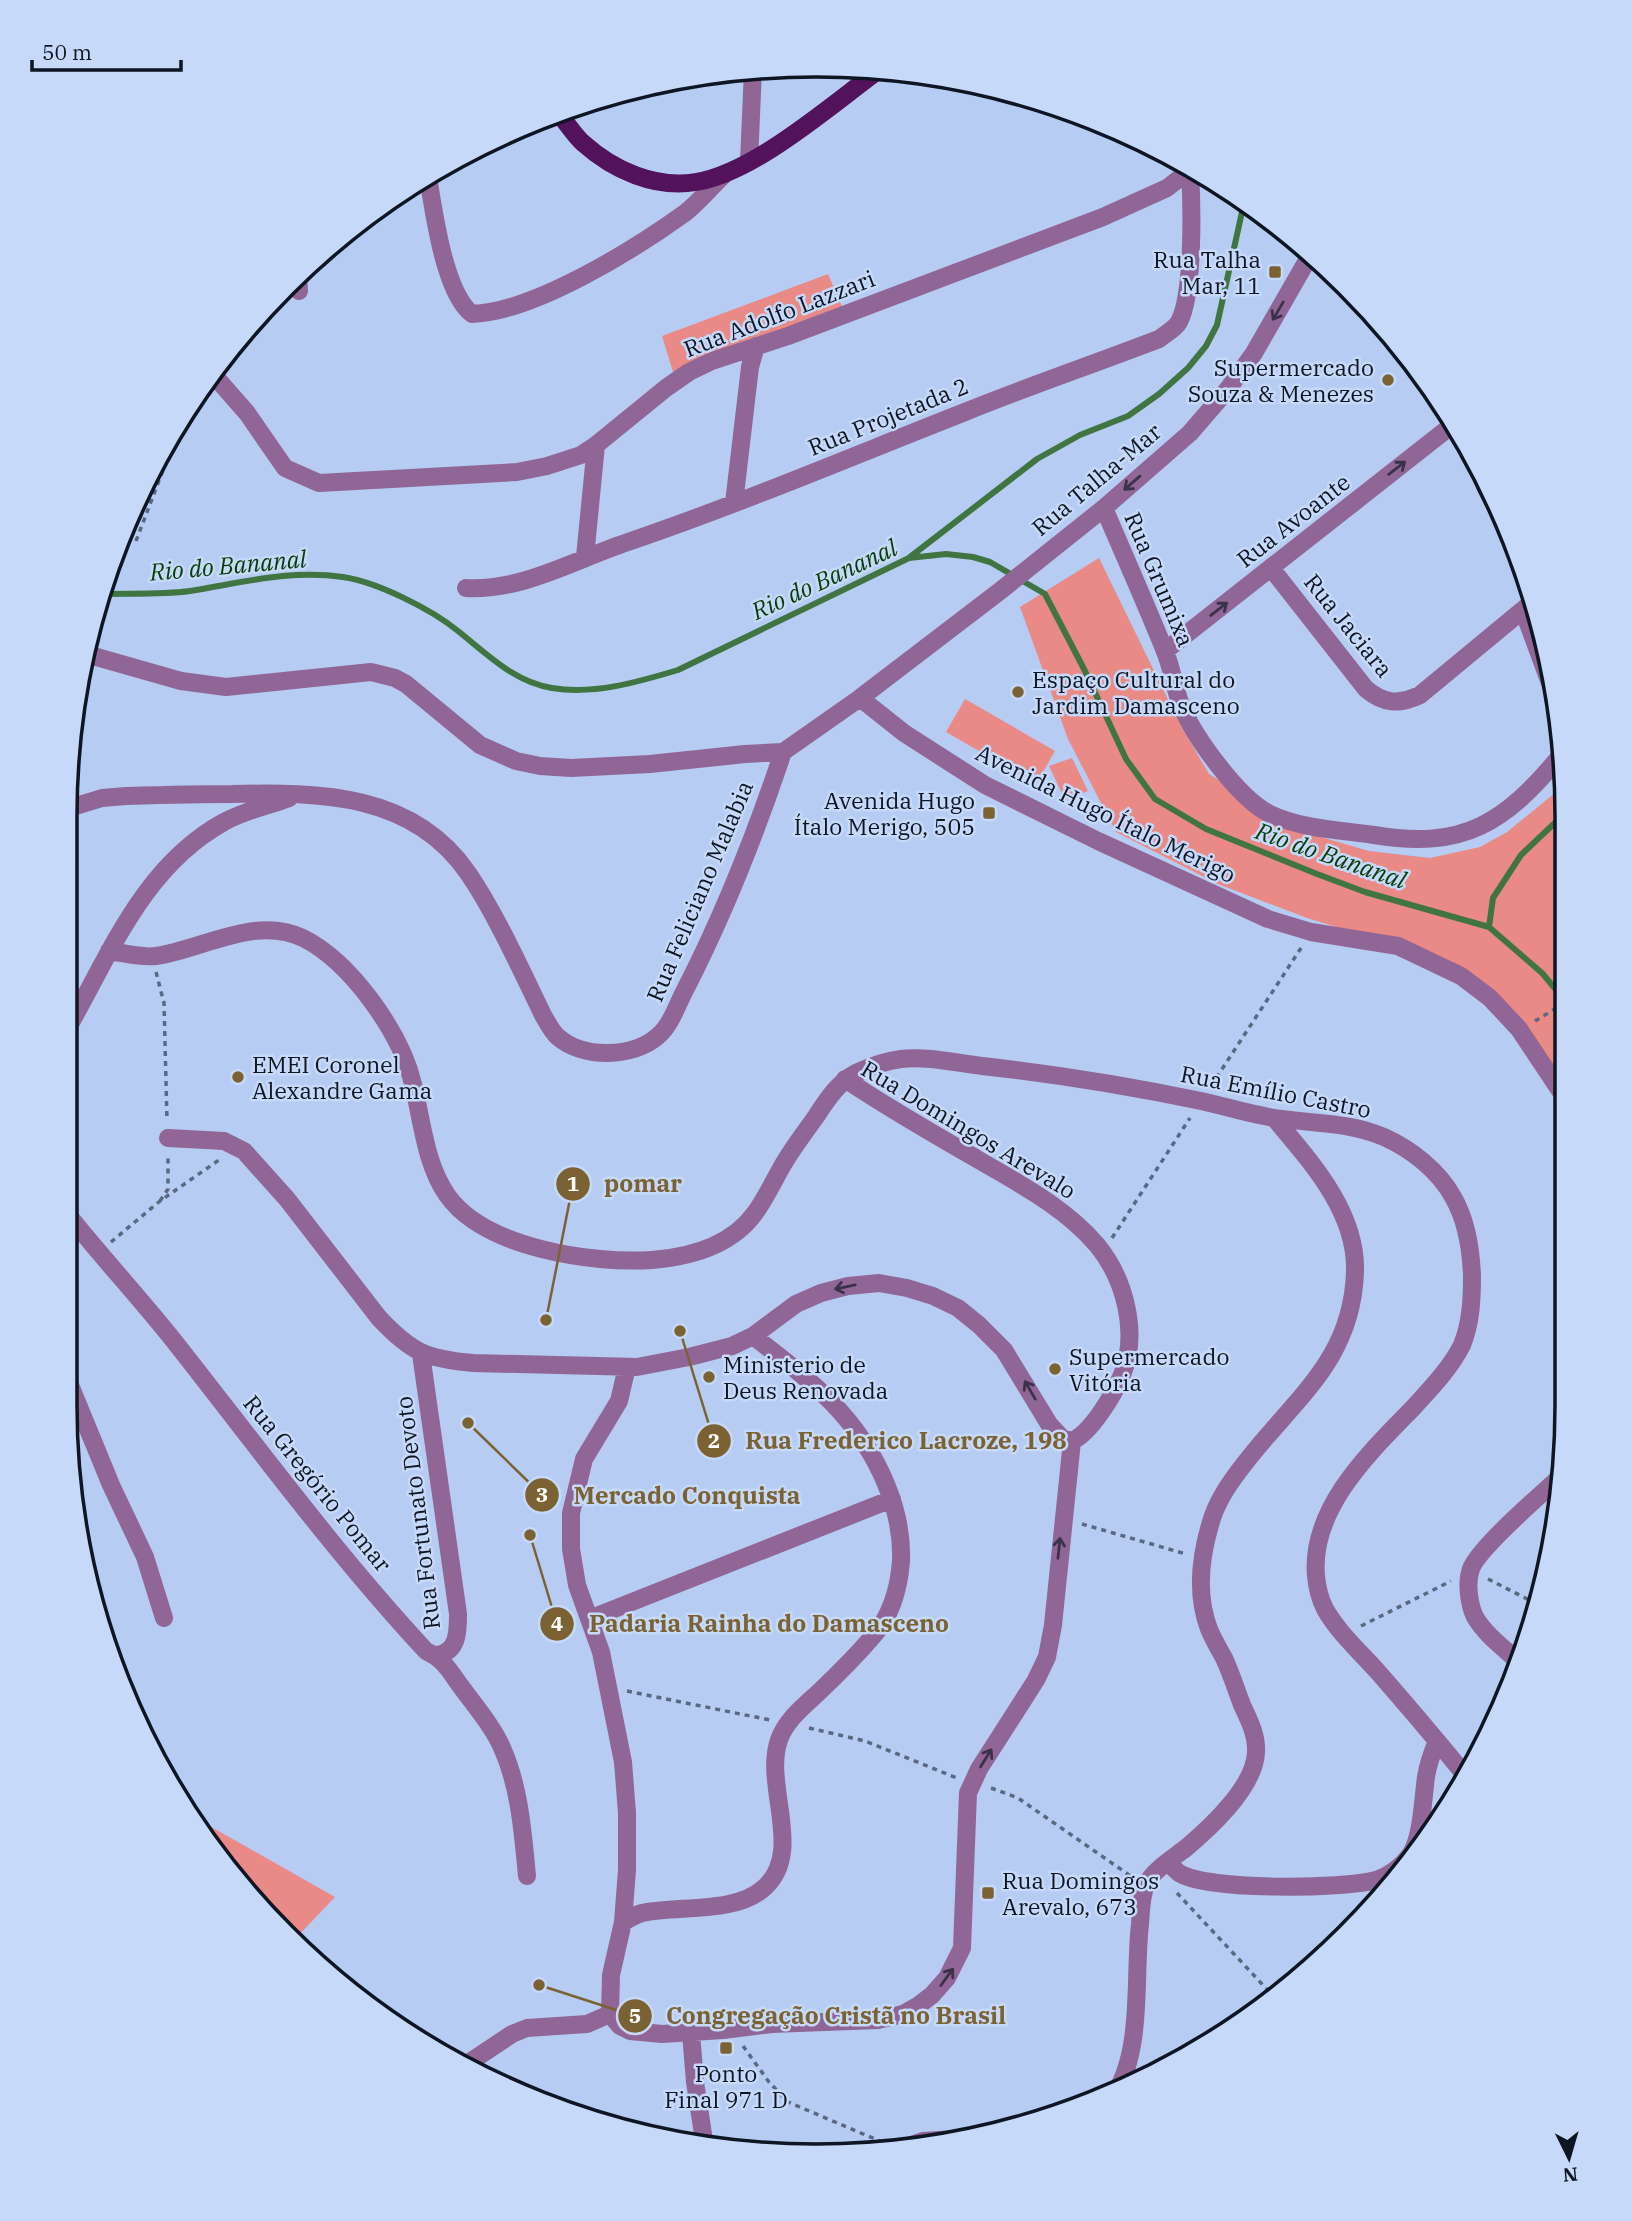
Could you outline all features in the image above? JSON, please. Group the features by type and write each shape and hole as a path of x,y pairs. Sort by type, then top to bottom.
{"main road":[{"path":"565,121 581,142 612,166 647,179 673,183 696,182 724,175 749,162 796,132 867,79"}],"street":[{"path":"749,162 752,80"},
{"path":"430,187 450,276 463,307 472,314 505,309 542,296 604,264 687,211 724,175"},
{"name":"Rua Adolfo Lazzari","path":"219,381 247,413 285,468 319,483 517,472 547,466 581,455 689,372 1103,217 1167,188 1184,175"},
{"name":"Rua Projetada 2","path":"466,588 483,589 512,585 542,575 1159,339 1178,324 1186,301 1192,180"},
{"name":"Rua Talha-Mar","path":"860,698 1104,508 1190,433 1254,353 1306,263"},
{"path":"734,503 750,367 756,346"},
{"name":"Rua Avoante","path":"1165,652 1446,430"},
{"path":"585,557 596,445"},
{"name":"Rua Grumixa","path":"1104,508 1165,652 1187,720 1226,776 1268,813 1304,824 1396,839 1427,839 1460,834 1479,828 1514,806 1553,764"},
{"name":"Rua Jaciara","path":"1271,568 1366,689 1391,703 1407,702 1420,695 1525,609"},
{"path":"95,656 181,681 226,687 371,672 384,674 406,684 480,745 516,761 540,766 598,767 783,752 860,698"},
{"name":"Avenida Hugo Ítalo Merigo","path":"860,698 904,733 985,785 1097,841 1268,919 1311,932 1398,946 1461,976 1490,998 1519,1029 1555,1083"},
{"name":"Rua Feliciano Malabia","path":"77,806 102,798 126,796 303,793 356,800 395,813 421,825 446,846 468,873 543,1015 557,1036 576,1048 619,1054 658,1036 671,1018 719,918 755,833 783,752"},
{"path":"77,1011 136,907 159,874 178,855 225,821 303,793"},
{"name":"Rua Domingos Arevalo","path":"109,951 150,957 245,932 286,932 307,940 350,976 377,1009 399,1045 411,1076 435,1172 446,1194 473,1219 504,1236 578,1258 656,1260 699,1252 719,1243 750,1220 827,1099 845,1079 885,1106 1022,1185 1074,1223 1098,1246 1116,1277 1125,1301 1129,1350 1118,1384 1085,1432 1072,1441"},
{"name":"Rua Emílio Castro","path":"845,1079 877,1064 902,1059 926,1059 1023,1070 1147,1091 1275,1118 1348,1125 1385,1137 1432,1169 1451,1192 1463,1218 1469,1247 1472,1301 1468,1326 1460,1348 1440,1379 1360,1466 1335,1500 1319,1536 1315,1553 1318,1588 1325,1609 1459,1770"},
{"path":"1123,2077 1134,2024 1136,1952 1157,1873 1192,1843 1240,1792 1247,1782 1256,1756 1252,1727 1209,1628 1201,1591 1201,1557 1211,1521 1222,1495 1257,1447 1317,1379 1334,1354 1345,1329 1352,1300 1354,1242 1347,1221 1301,1150 1275,1118"},
{"path":"168,1138 224,1141 238,1147 287,1199 379,1318 393,1333 421,1354 473,1363 628,1367 689,1357 732,1346 753,1336 796,1304 821,1293 848,1286 879,1283 933,1296 958,1308 1004,1350 1049,1424 1062,1438 1072,1441 1053,1625 1047,1657 1036,1680 971,1782 966,1814 962,1948 954,1968 932,1995 903,2014 878,2020 772,2024 691,2033 642,2034 620,2026 610,2014 611,1975 623,1922 628,1846 627,1813 623,1762 601,1653 577,1585 571,1549 571,1513 584,1459 619,1401 628,1367"},
{"name":"Rua Gregório Pomar","path":"77,1226 147,1308 352,1567 426,1651 437,1655 478,1709 504,1751 514,1785 523,1828 527,1876"},
{"path":"623,1922 639,1913 735,1903 753,1897 774,1878 779,1866 783,1823 775,1761 779,1741 787,1724 877,1632 897,1592 902,1547 892,1499 874,1456 849,1421 810,1381 753,1336"},
{"name":"Rua Fortunato Devoto","path":"421,1354 458,1614 458,1630 453,1647 444,1654 437,1655"},
{"path":"77,1402 111,1485 145,1557 164,1618"},
{"path":"1511,1655 1489,1635 1474,1615 1469,1595 1470,1570 1477,1558 1550,1486"},
{"path":"589,1619 892,1499"},
{"path":"1416,1836 1429,1761 1437,1741"},
{"path":"1157,1873 1180,1874 1213,1883 1318,1885 1356,1884 1386,1874"},
{"path":"474,2060 527,2028 586,2024 610,2014"},
{"path":"691,2033 703,2135"}],"path":[{"path":"136,541 163,471"},
{"path":"150,957 164,1003 168,1189 160,1201"},
{"path":"1546,1017 1555,1010"},
{"path":"100,1255 117,1235 160,1201 238,1147"},
{"path":"1062,1521 1082,1524 1201,1557"},
{"path":"1344,1634 1470,1570 1529,1600"},
{"path":"609,1690 653,1695 865,1741 1018,1798 1157,1873 1267,1990"},
{"path":"730,2029 769,2082 788,2102 877,2141"}],"shaded area":[{"path":"828,274 844,311 673,372 662,336"},
{"path":"1099,558 1181,726 1209,774 1268,810 1321,837 1369,851 1430,858 1480,847 1507,832 1554,794 1555,1083 1496,1012 1447,961 1307,918 1218,884 1116,832 1068,739 1020,607"},
{"path":"965,699 1055,751 1036,784 946,732"},
{"path":"1072,758 1088,791 1065,800 1049,766"},
{"path":"209,1825 335,1897 300,1934 260,1892"}],"waterway":[{"path":"910,557 1037,459 1080,435 1128,416 1159,394 1188,368 1206,346 1217,325 1242,213"},
{"name":"Rio do Bananal","path":"111,594 190,591 285,576 343,577 372,584 419,606 525,680 552,688 584,690 632,683 678,670 909,558 946,554 973,557 990,562 1045,594 1126,759 1155,799 1206,829 1317,874 1365,892 1489,927 1542,973 1555,988"},
{"path":"1489,927 1493,898 1521,855 1555,823"}],"place":[{"name":"Rua Talha Mar, 11","path":"1275,272"},
{"name":"Supermercado Souza & Menezes","path":"1388,380"},
{"name":"Espaço Cultural do Jardim Damasceno","path":"1018,692"},
{"name":"Avenida Hugo Ítalo Merigo, 505","path":"989,813"},
{"name":"EMEI Coronel Alexandre Gama","path":"238,1077"},
{"name":"pomar","path":"546,1320"},
{"name":"Rua Frederico Lacroze, 198","path":"680,1331"},
{"name":"Supermercado Vitória","path":"1055,1369"},
{"name":"Ministerio de Deus Renovada","path":"709,1377"},
{"name":"Mercado Conquista","path":"468,1423"},
{"name":"Padaria Rainha do Damasceno","path":"530,1535"},
{"name":"Rua Domingos Arevalo, 673","path":"988,1893"},
{"name":"Congregação Cristã no Brasil","path":"539,1985"},
{"name":"Ponto Final 971 D","path":"726,2048"}]}
